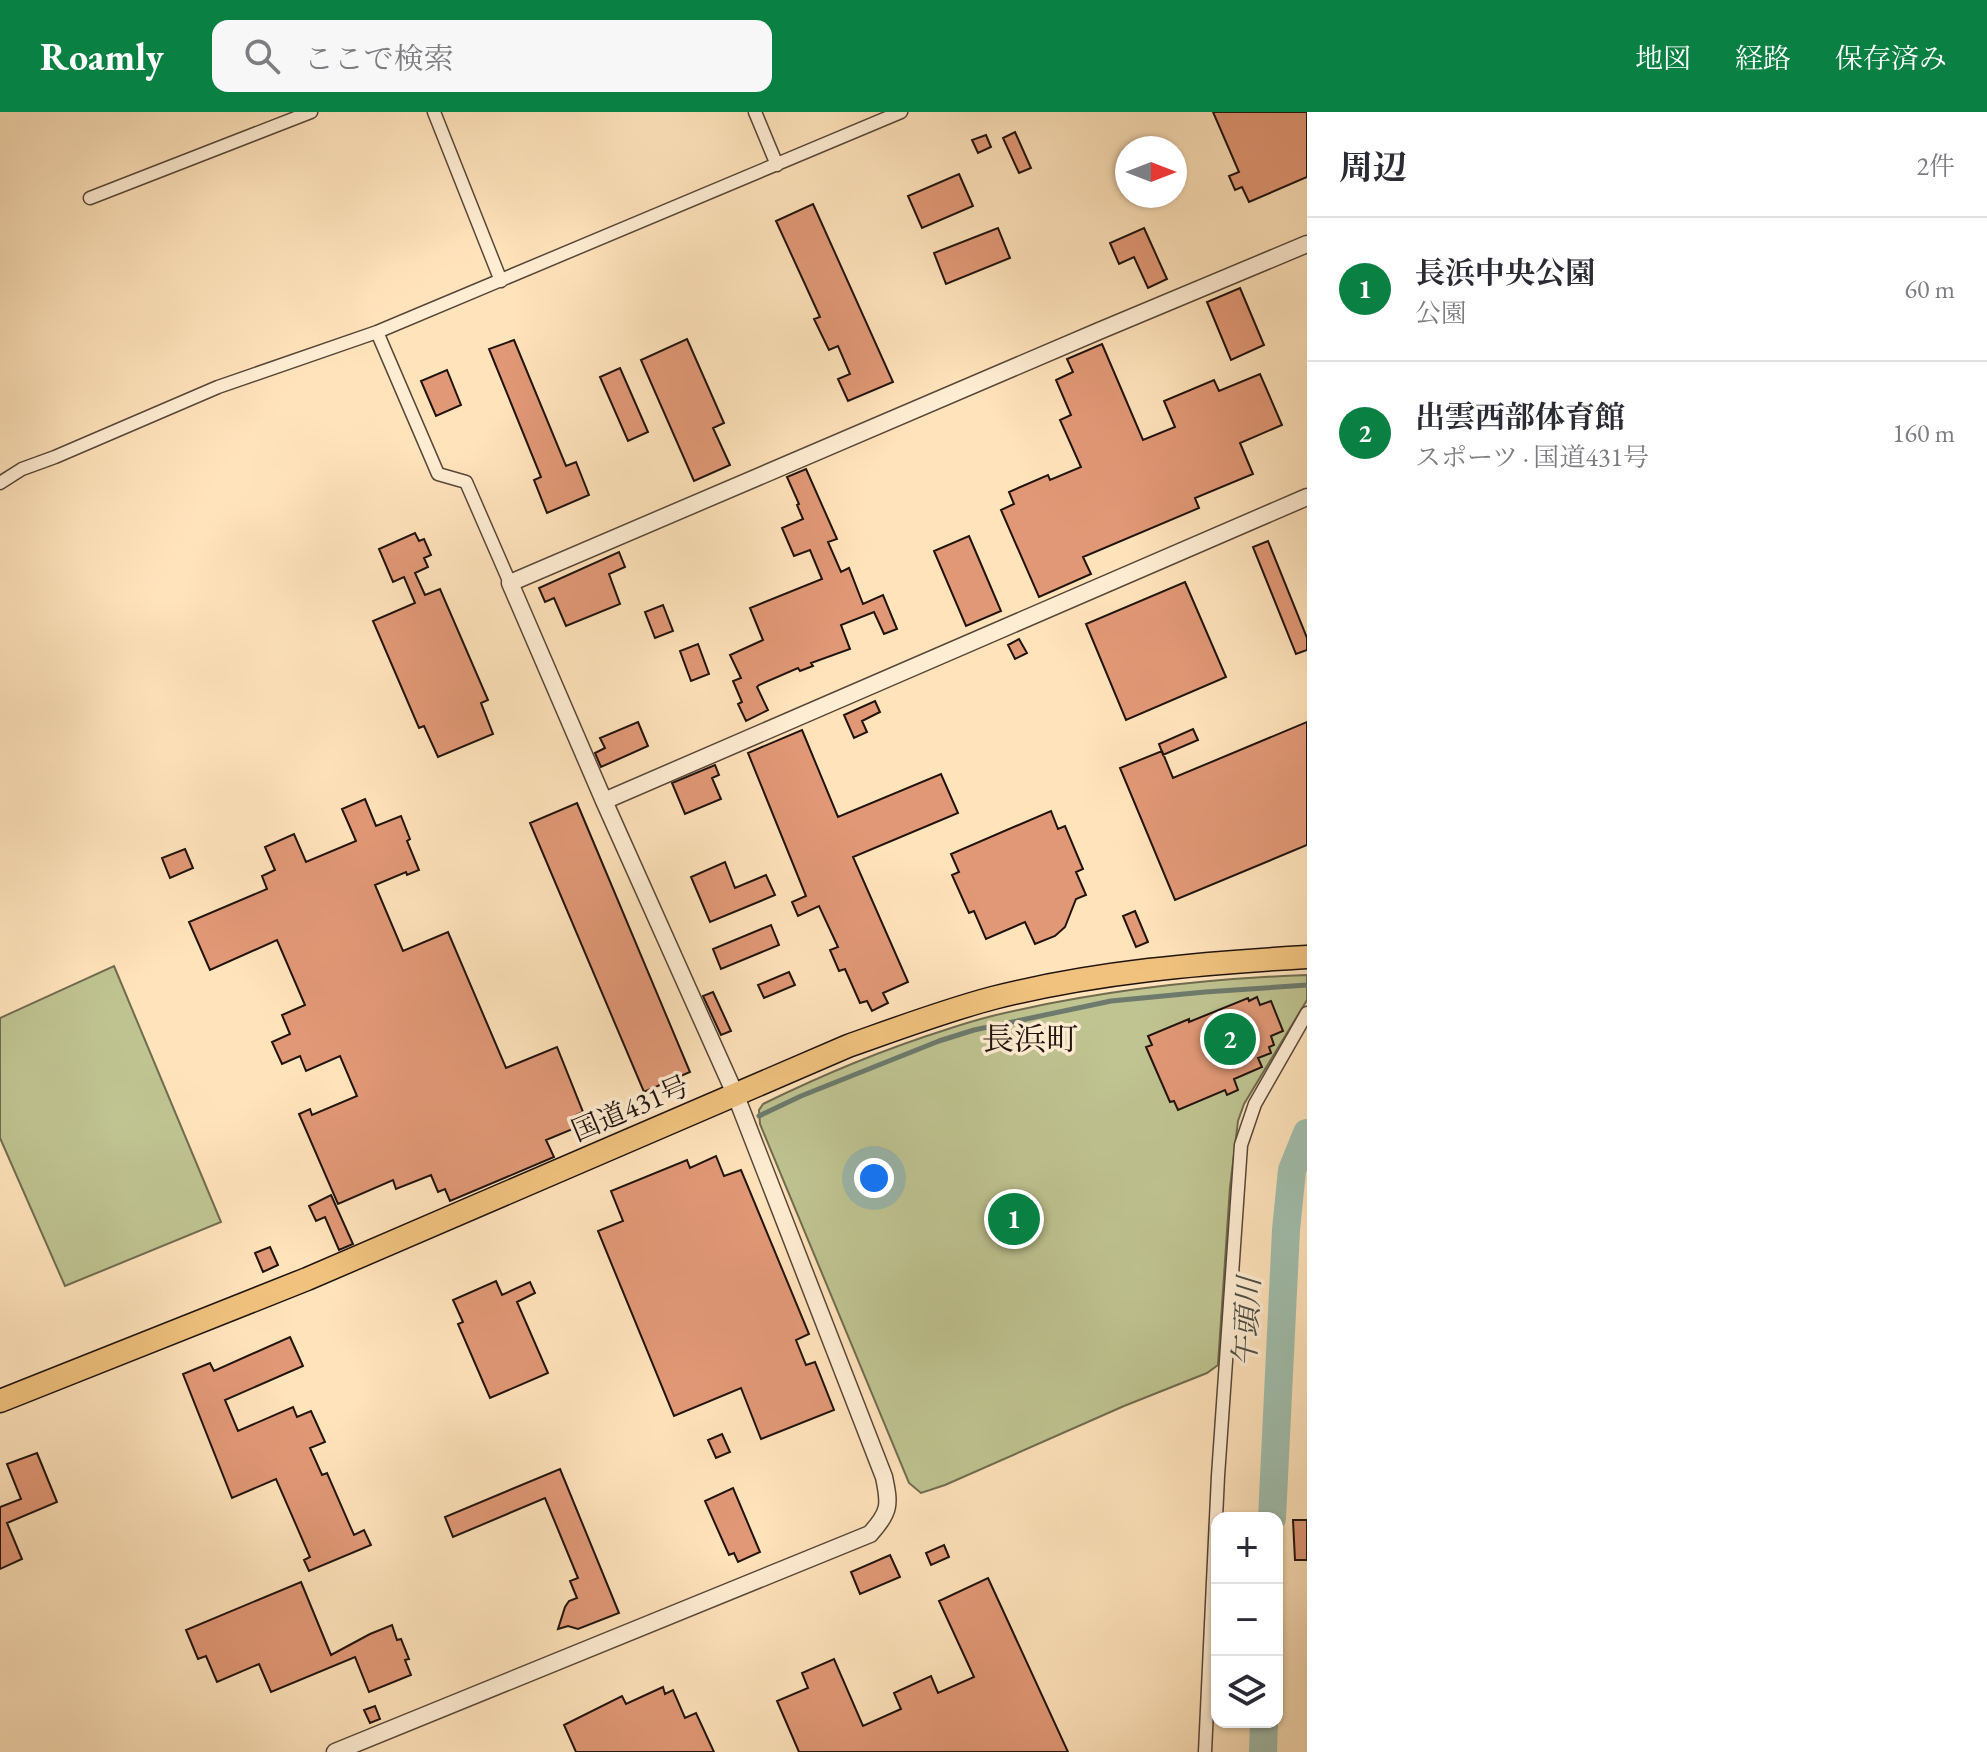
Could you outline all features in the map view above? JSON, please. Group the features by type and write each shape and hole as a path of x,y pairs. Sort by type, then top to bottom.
{"highway":[{"name":"国道431号","path":"0,1401 307,1279 848,1046 925,1019 994,998 1098,977 1214,962 1307,957"}],"street":[{"path":"90,198 311,112"},
{"path":"434,112 501,281"},
{"path":"755,112 777,165"},
{"path":"0,483 22,469 218,387 377,332 901,112"},
{"path":"510,583 1307,244"},
{"path":"335,1752 870,1534 882,1520 889,1501 884,1477 736,1096 466,482 438,474 377,332"},
{"path":"604,801 1307,497"},
{"path":"1205,1752 1218,1476 1241,1145 1255,1104 1307,1013"}],"green space":[{"path":"114,966 221,1222 65,1286 0,1138 0,1018"},
{"path":"1307,975 1307,1000 1244,1104 1238,1121 1230,1187 1218,1365 1207,1373 921,1493 909,1483 760,1124 759,1110 763,1104 875,1055 992,1016 1148,988"}],"building":[{"path":"1213,112 1307,112 1307,177 1249,202 1242,187 1235,190 1229,176 1239,172"},
{"path":"1015,132 1031,168 1019,173 1003,138"},
{"path":"986,135 991,147 978,153 972,140"},
{"path":"959,174 973,206 922,228 908,196"},
{"path":"813,204 893,382 848,401 838,379 850,374 838,346 829,350 814,319 820,317 776,221"},
{"path":"998,228 1010,258 946,284 934,253"},
{"path":"1144,228 1167,279 1148,288 1134,257 1119,264 1110,243"},
{"path":"1240,288 1264,345 1231,360 1207,302"},
{"path":"687,339 724,423 713,428 730,465 694,481 641,360"},
{"path":"514,340 566,466 576,462 589,495 547,513 534,480 541,477 489,349"},
{"path":"1102,344 1143,440 1175,427 1164,401 1214,380 1219,391 1260,374 1282,425 1240,443 1253,474 1195,498 1199,508 1083,557 1091,574 1039,597 1001,510 1014,504 1009,492 1048,475 1050,480 1081,467 1060,420 1071,415 1056,380 1073,372 1067,359"},
{"path":"620,368 648,432 628,441 600,377"},
{"path":"447,370 461,405 436,416 421,381"},
{"path":"806,469 837,539 828,542 841,572 849,568 863,604 883,595 897,629 884,634 874,612 841,625 850,649 759,685 757,687 768,710 746,721 733,681 741,678 730,655 763,640 750,608 822,579 810,550 794,556 782,528 803,519 787,477"},
{"path":"415,533 419,541 424,539 431,555 424,558 428,567 415,573 425,595 440,589 488,700 481,703 493,734 438,757 424,726 419,728 373,621 415,603 404,577 393,582 379,549"},
{"path":"969,536 1001,611 966,626 934,551"},
{"path":"1268,541 1307,638 1307,650 1296,654 1253,547"},
{"path":"619,552 625,567 609,574 620,604 566,626 554,598 545,602 539,588"},
{"path":"1185,582 1226,677 1126,720 1086,624"},
{"path":"663,605 673,631 655,638 645,612"},
{"path":"1019,639 1027,653 1015,659 1008,645"},
{"path":"698,644 709,674 691,681 680,651"},
{"path":"875,701 880,712 862,721 867,732 854,738 844,715"},
{"path":"638,722 648,746 601,767 595,753 605,748 600,738"},
{"path":"1307,722 1307,845 1175,900 1120,768 1162,751 1173,778"},
{"path":"1193,729 1198,740 1163,755 1159,744"},
{"path":"802,730 838,817 941,774 958,813 853,857 908,982 883,993 888,1003 872,1011 867,1001 860,1003 845,969 839,971 830,950 838,947 819,906 798,916 792,902 806,896 748,753"},
{"path":"715,765 719,775 712,778 721,799 685,814 672,783"},
{"path":"365,799 376,826 401,816 419,870 375,885 403,951 448,932 506,1068 557,1047 583,1112 576,1115 580,1126 546,1140 554,1157 450,1201 445,1189 438,1192 431,1175 396,1189 393,1180 338,1204 299,1114 310,1109 312,1115 357,1096 340,1056 306,1071 300,1056 282,1064 272,1042 290,1034 282,1015 305,1005 277,940 210,970 189,922 267,889 262,876 275,870 265,847 294,834 306,862 356,841 342,809"},
{"path":"577,803 690,1072 644,1092 530,823"},
{"path":"1051,811 1058,829 1065,826 1083,869 1076,872 1086,895 1076,899 1065,927 1055,936 1035,944 1025,922 986,939 974,911 969,913 952,875 959,872 951,854"},
{"path":"185,849 193,868 170,878 162,858"},
{"path":"725,862 735,888 766,875 775,895 710,922 691,877"},
{"path":"1135,911 1148,942 1136,947 1123,916"},
{"path":"771,925 779,945 721,969 713,949"},
{"path":"789,972 795,985 764,998 758,985"},
{"path":"713,992 731,1031 721,1035 703,996"},
{"path":"1257,997 1260,1005 1271,1001 1283,1031 1271,1036 1274,1045 1269,1047 1271,1053 1258,1058 1262,1067 1234,1079 1238,1090 1227,1095 1225,1090 1178,1110 1174,1101 1170,1102 1146,1047 1152,1045 1148,1036"},
{"path":"716,1156 724,1176 741,1170 809,1334 796,1340 806,1365 815,1362 834,1410 761,1439 741,1388 674,1416 598,1231 623,1221 611,1191 687,1160 690,1168"},
{"path":"331,1195 353,1244 339,1250 325,1217 316,1221 309,1206"},
{"path":"270,1247 278,1265 263,1272 255,1253"},
{"path":"496,1281 502,1295 530,1282 535,1293 517,1302 548,1373 490,1398 458,1324 463,1322 453,1300"},
{"path":"290,1337 303,1366 225,1400 238,1431 293,1407 297,1417 311,1411 325,1442 310,1448 322,1475 327,1473 354,1535 364,1530 371,1545 309,1571 304,1560 310,1557 276,1479 232,1498 183,1374 210,1363 214,1371"},
{"path":"722,1434 730,1452 716,1458 708,1440"},
{"path":"37,1453 57,1502 7,1523 22,1559 0,1569 0,1507 21,1499 7,1464"},
{"path":"560,1469 619,1613 578,1629 568,1626 558,1629 565,1607 577,1598 570,1581 578,1578 545,1498 453,1537 445,1517"},
{"path":"733,1488 760,1552 738,1562 734,1553 729,1555 705,1501"},
{"path":"1293,1520 1307,1520 1307,1560 1295,1560"},
{"path":"944,1545 949,1557 931,1565 926,1553"},
{"path":"890,1555 900,1577 860,1594 851,1572"},
{"path":"988,1578 1068,1752 799,1752 777,1701 808,1688 802,1673 834,1659 863,1726 901,1709 894,1693 931,1676 938,1693 974,1677 939,1601"},
{"path":"301,1582 331,1655 392,1625 409,1659 405,1660 411,1675 369,1692 355,1657 271,1692 259,1664 217,1682 206,1656 198,1659 186,1630"},
{"path":"663,1687 665,1694 673,1690 685,1718 696,1713 714,1752 576,1752 564,1725 622,1696 626,1704"},
{"path":"375,1706 380,1719 370,1723 364,1710"}],"waterway":[{"path":"759,1116 801,1096 974,1030 1111,1001 1307,985"},
{"name":"午頭川","path":"1272,1512 1286,1230 1292,1170 1307,1133"},
{"name":"午頭川","path":"1263,1752 1264,1728"}],"place":[{"name":"出雲西部体育館","path":"1230,1039"},
{"name":"長浜中央公園","path":"1014,1219"}],"district":[{"name":"長浜町","path":"1030,1039"}]}
